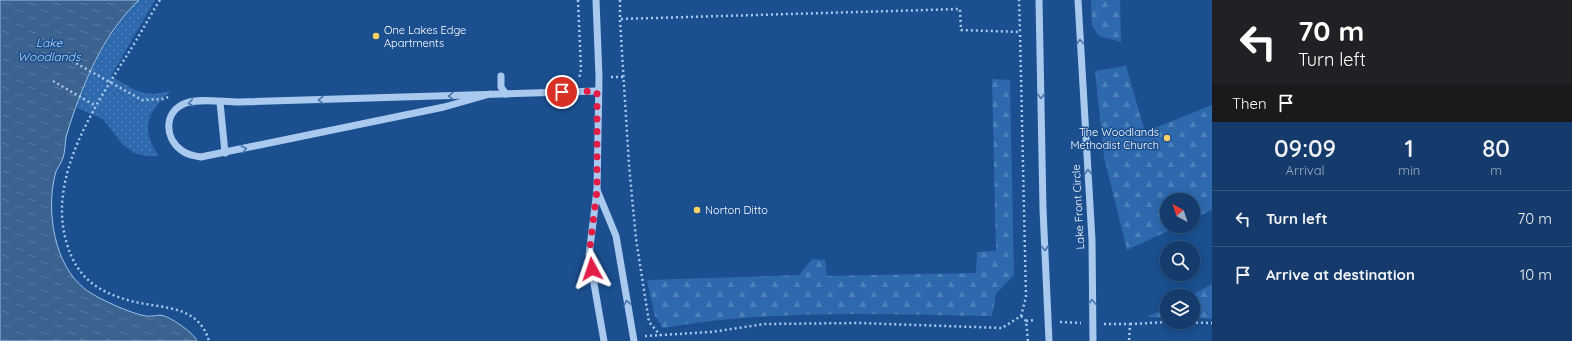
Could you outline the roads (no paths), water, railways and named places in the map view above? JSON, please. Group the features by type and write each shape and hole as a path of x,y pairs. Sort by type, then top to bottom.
{"street":[{"path":"596,0 599,77 597,91 597,190 589,255 604,341"},
{"path":"1039,0 1043,209 1049,341"},
{"name":"Lake Front Circle","path":"1078,0 1092,240 1093,341"},
{"path":"500,76 501,88 506,94"},
{"path":"490,94 444,107 201,157 190,155 180,150 168,131 168,122 175,110 186,103 195,102 597,91"},
{"path":"220,102 225,153"},
{"path":"597,190 616,236 633,339"}],"water":[{"name":"Lake Woodlands","path":"0,0 139,0 123,17 112,32 88,76 66,137 65,151 56,173 52,189 52,221 55,236 66,266 74,279 85,289 105,301 140,315 162,315 168,317 188,331 197,341 0,341"}],"place":[{"name":"One Lakes Edge Apartments","path":"376,36"},
{"name":"The Woodlands Methodist Church","path":"1167,138"},
{"name":"Norton Ditto","path":"697,210"}]}
